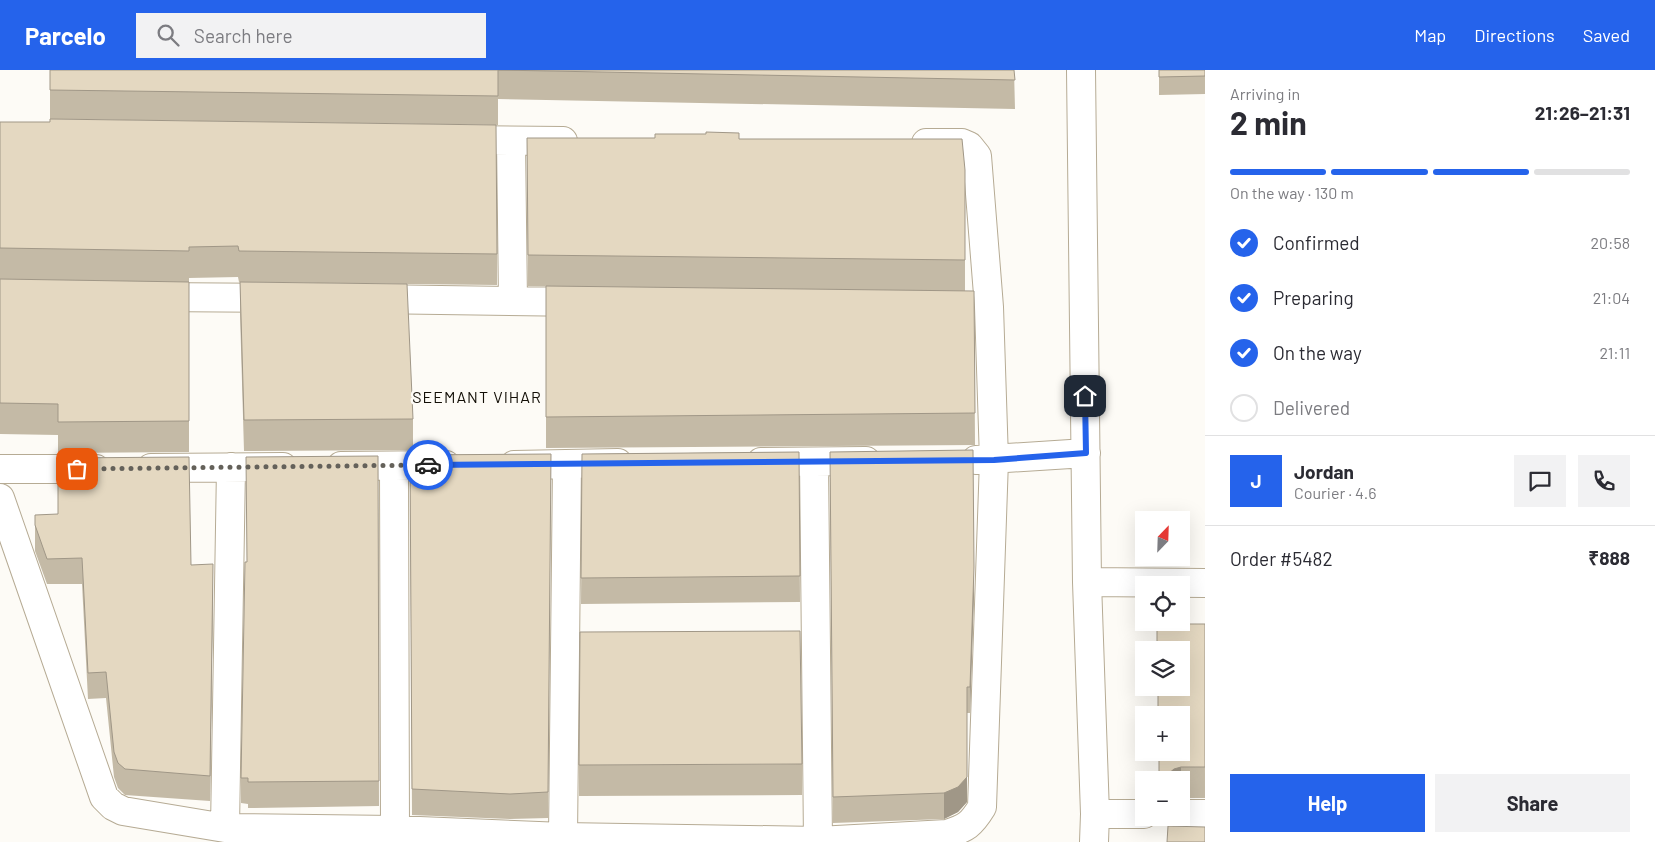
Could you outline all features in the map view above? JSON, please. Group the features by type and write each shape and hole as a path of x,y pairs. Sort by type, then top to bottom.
{"street":[{"path":"1081,70 1087,582 1095,814 1094,842"},
{"path":"433,140 590,142"},
{"path":"511,141 513,301"},
{"path":"0,498 104,797 113,806 123,811 225,828 395,830 563,837 818,841 946,834 961,830 974,822 982,807 994,460 979,307 977,156 969,146 962,143 903,143"},
{"path":"128,297 306,299"},
{"path":"346,299 602,302"},
{"path":"954,460 994,460 1086,453"},
{"path":"735,462 894,461"},
{"path":"814,462 818,841"},
{"path":"0,469 646,463"},
{"path":"563,837 567,464"},
{"path":"394,466 395,830"},
{"path":"225,828 231,467"},
{"path":"1087,582 1205,583"},
{"path":"1095,814 1135,814"},
{"path":"1190,814 1205,814"}],"building":[{"path":"50,70 498,70 498,96 50,90"},
{"path":"498,70 1014,70 1015,80"},
{"path":"1159,70 1205,70 1205,76 1159,77"},
{"path":"50,119 496,125 497,254 239,251 238,246 189,247 189,251 0,248 0,122 50,122"},
{"path":"706,132 739,133 739,139 962,139 965,170 965,260 528,255 527,138 655,138 655,134 706,134"},
{"path":"0,279 189,282 189,421 58,422 58,404 0,403"},
{"path":"240,282 407,284 413,419 244,420"},
{"path":"546,286 974,291 975,413 546,417"},
{"path":"973,450 974,567 970,687 967,687 967,777 958,787 944,793 833,797 830,452"},
{"path":"799,452 800,576 581,578 582,454"},
{"path":"551,454 548,792 510,794 412,789 410,455"},
{"path":"378,456 379,781 248,782 248,778 241,778 245,562 247,562 246,457"},
{"path":"189,457 191,565 213,564 210,776 125,769 118,763 114,752 106,672 88,673 82,558 47,559 35,525 35,515 58,514 58,458"},
{"path":"1190,624 1205,624 1205,767 1181,767 1172,771 1159,771 1159,761 1190,761 1190,706 1158,706 1158,696 1190,696 1190,641 1157,641 1157,631 1190,631"},
{"path":"800,631 802,764 579,765 580,632"},
{"path":"1168,826 1205,827 1205,842 1167,842"}],"way so far":[{"path":"77,469 428,465"}],"district":[{"name":"SEEMANT VIHAR","path":"477,397"}],"route":[{"path":"428,465 994,460 1086,453 1085,396"}]}
